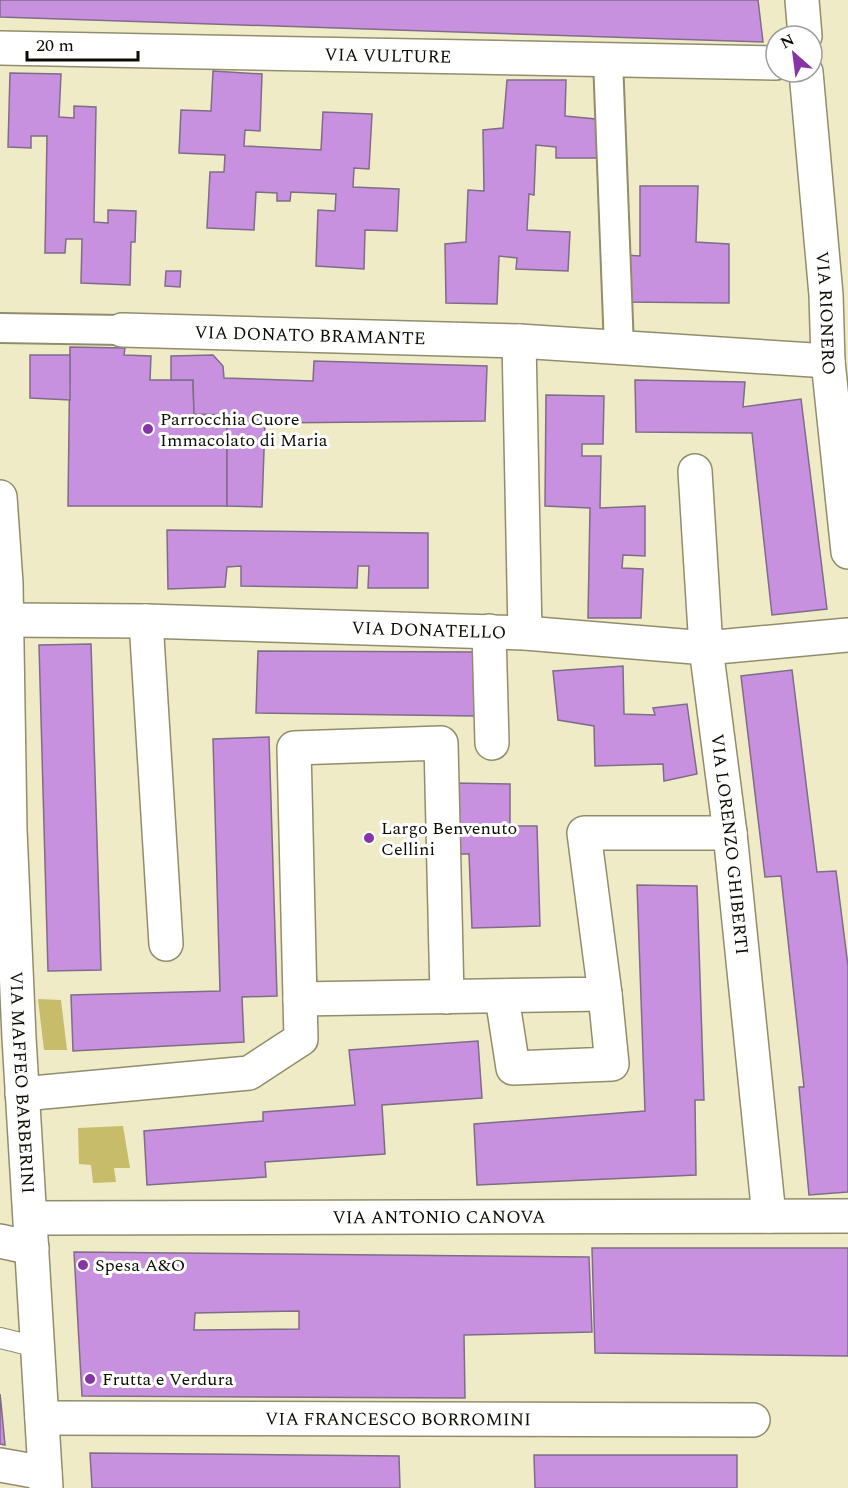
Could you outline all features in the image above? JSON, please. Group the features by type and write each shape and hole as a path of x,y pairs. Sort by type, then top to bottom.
{"street":[{"path":"802,0 804,24"},
{"name":"VIA VULTURE","path":"0,48 764,63"},
{"path":"608,59 619,348"},
{"name":"VIA RIONERO","path":"808,84 837,297 834,342 848,552"},
{"name":"VIA DONATO BRAMANTE","path":"0,328 519,341 619,348 834,342"},
{"path":"519,341 525,633"},
{"name":"VIA LORENZO GHIBERTI","path":"695,471 706,648 730,833 769,1216"},
{"name":"VIA MAFFEO BARBERINI","path":"0,497 3,583 7,620 5,830 10,1036 22,1094 46,1481"},
{"name":"VIA DONATELLO","path":"7,620 146,621 525,633 706,648 848,635"},
{"path":"146,621 166,944"},
{"path":"489,632 492,743"},
{"path":"22,1094 249,1073 301,1039 294,748 441,742 447,997"},
{"path":"502,997 513,1068 612,1064 584,833 730,833"},
{"path":"300,999 604,994"},
{"name":"VIA ANTONIO CANOVA","path":"0,1241 31,1233 848,1216"},
{"name":"VIA FRANCESCO BORROMINI","path":"42,1418 753,1420"},
{"path":"0,1466 46,1481"}],"lane":[{"path":"0,1338 38,1347"}],"shaded area":[{"path":"38,999 61,1000 67,1050 44,1050"},
{"path":"123,1126 130,1168 114,1168 116,1182 93,1183 91,1165 79,1164 78,1128"}],"building":[{"path":"0,0 758,0 763,42 0,17"},
{"path":"213,71 262,74 260,131 245,130 244,146 321,150 323,112 372,114 369,169 354,168 353,187 399,189 397,231 365,230 364,269 316,266 318,210 335,211 336,194 291,192 290,201 277,201 277,193 256,192 254,230 207,228 210,172 224,172 225,155 179,153 181,110 211,111"},
{"path":"10,73 61,74 59,117 74,118 74,106 96,107 94,222 108,223 108,210 136,211 135,242 131,242 130,285 81,283 82,239 66,239 65,253 45,253 47,136 31,136 31,148 8,147"},
{"path":"507,80 566,80 565,116 606,120 605,158 556,158 556,147 536,145 534,195 529,194 527,230 570,232 568,271 516,269 517,258 499,256 497,304 446,303 445,244 466,242 468,190 484,191 483,130 503,128"},
{"path":"640,186 698,186 696,242 729,244 729,303 624,302 626,255 640,256"},
{"path":"166,271 181,271 180,287 165,286"},
{"name":"Parrocchia Cuore Immacolato di Maria","path":"70,347 125,348 124,355 151,356 150,380 193,380 194,414 227,415 227,506 68,506"},
{"path":"30,355 70,355 70,400 30,398"},
{"path":"213,355 223,366 224,378 313,381 314,361 487,366 485,421 265,423 262,507 227,506 227,415 194,414 193,380 171,380 171,356"},
{"path":"635,380 745,382 743,407 801,399 827,609 772,615 752,433 636,432"},
{"path":"546,395 604,396 603,444 582,444 582,456 601,456 600,508 645,506 645,556 623,555 622,568 643,569 641,618 588,618 590,508 545,506"},
{"path":"167,530 428,533 428,588 368,588 369,566 358,566 357,588 241,586 241,566 227,567 225,587 168,589"},
{"path":"91,644 101,970 48,971 39,645"},
{"path":"258,651 477,652 476,716 256,713"},
{"path":"623,666 624,714 655,715 653,708 687,704 697,774 664,781 663,764 595,766 594,726 558,720 553,671"},
{"path":"792,670 817,872 836,871 848,966 848,1192 809,1195 799,1087 804,1087 781,876 765,877 741,676"},
{"path":"269,737 277,996 242,997 244,1042 73,1051 71,995 220,991 213,739"},
{"path":"453,783 510,784 510,826 537,826 540,926 472,928 469,854 457,854"},
{"path":"637,885 697,886 704,1100 695,1100 696,1175 477,1185 474,1124 645,1111"},
{"path":"478,1041 482,1098 382,1105 385,1154 265,1162 266,1177 147,1185 144,1131 263,1121 263,1112 355,1105 349,1050"},
{"path":"592,1248 848,1248 848,1356 595,1353"},
{"path":"74,1252 589,1257 592,1332 464,1335 465,1398 82,1396","holes":["299,1311 299,1329 194,1330 195,1313"]},
{"path":"0,1394 1,1403 5,1445 0,1444"},
{"path":"90,1453 399,1456 400,1488 92,1488"},
{"path":"534,1455 737,1455 737,1488 535,1488"}],"place":[{"name":"Parrocchia Cuore Immacolato di Maria","path":"148,429"},
{"name":"Largo Benvenuto Cellini","path":"369,838"},
{"name":"Spesa A&O","path":"83,1265"},
{"name":"Frutta e Verdura","path":"90,1379"}]}
